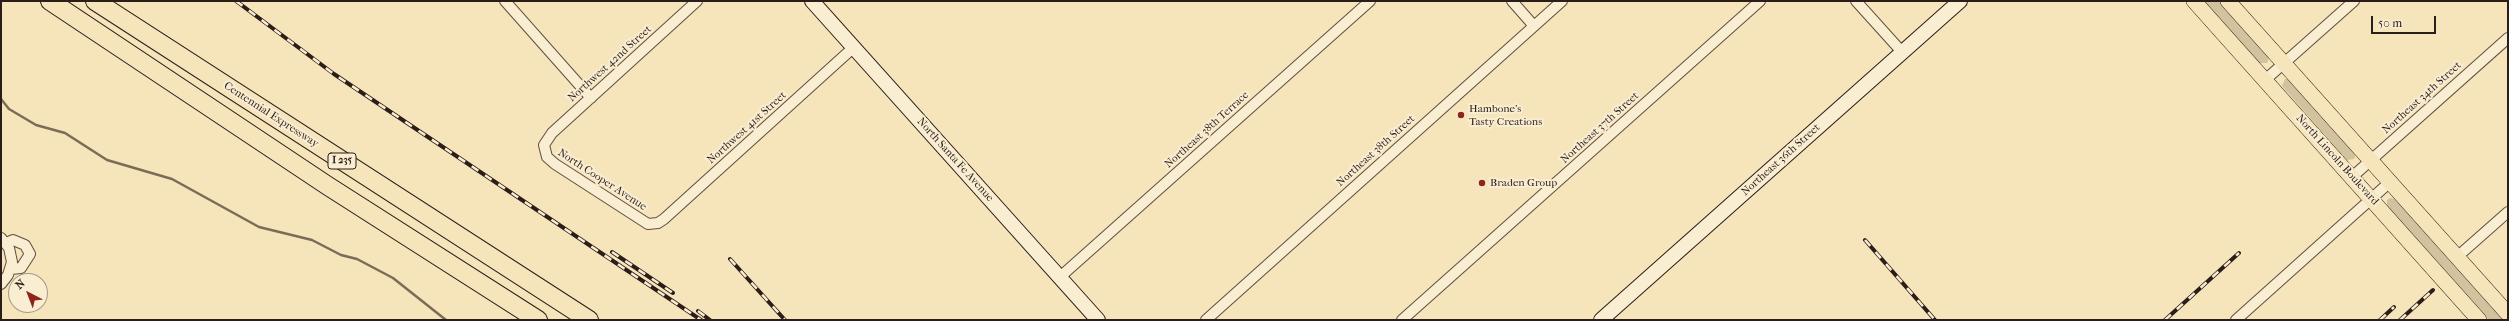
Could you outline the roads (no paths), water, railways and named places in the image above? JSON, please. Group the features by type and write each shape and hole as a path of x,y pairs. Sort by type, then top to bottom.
{"highway":[{"name":"I 235","path":"50,1 328,186 538,320"},
{"name":"Centennial Expressway","path":"94,1 589,320"}],"main road":[{"name":"North Santa Fe Avenue","path":"812,1 1098,320"},
{"name":"Northeast 36th Street","path":"1602,320 1960,1"},
{"name":"North Lincoln Boulevard","path":"2194,1 2479,320"},
{"path":"2228,1 2508,314"}],"street":[{"path":"505,1 591,98"},
{"name":"Northwest 42nd Street","path":"544,148 547,138 698,1"},
{"name":"Northeast 38th Terrace","path":"1060,278 1370,1"},
{"path":"1512,1 1534,26"},
{"name":"Northeast 38th Street","path":"1206,320 1562,1"},
{"name":"Northeast 37th Street","path":"1402,320 1760,1"},
{"path":"1856,1 1902,52"},
{"path":"2265,80 2354,1"},
{"name":"Northeast 34th Street","path":"2352,177 2508,38"},
{"name":"Northwest 41st Street","path":"655,224 669,215 854,47"},
{"name":"North Cooper Avenue","path":"544,148 547,157 555,164 645,223 655,224"},
{"path":"2236,320 2390,182"},
{"path":"2457,257 2508,212"},
{"path":"3,240 13,240 25,245 30,254 21,268 11,269"},
{"path":"2,283 11,269 11,253 3,240"}],"waterway":[{"path":"1,99 9,109 36,125 65,133 107,160 172,179 259,227 312,240 341,255 357,259 393,278 446,320"}],"railway":[{"path":"236,1 334,74 701,320"},
{"path":"1865,240 1935,320"},
{"path":"612,252 673,293"},
{"path":"2165,320 2239,253"},
{"path":"730,259 785,320"},
{"path":"2400,320 2433,290"},
{"path":"2380,320 2394,307"},
{"path":"698,311 710,320"}],"place":[{"name":"Hambone's Tasty Creations","path":"1461,115"},
{"name":"Braden Group","path":"1482,183"}]}
